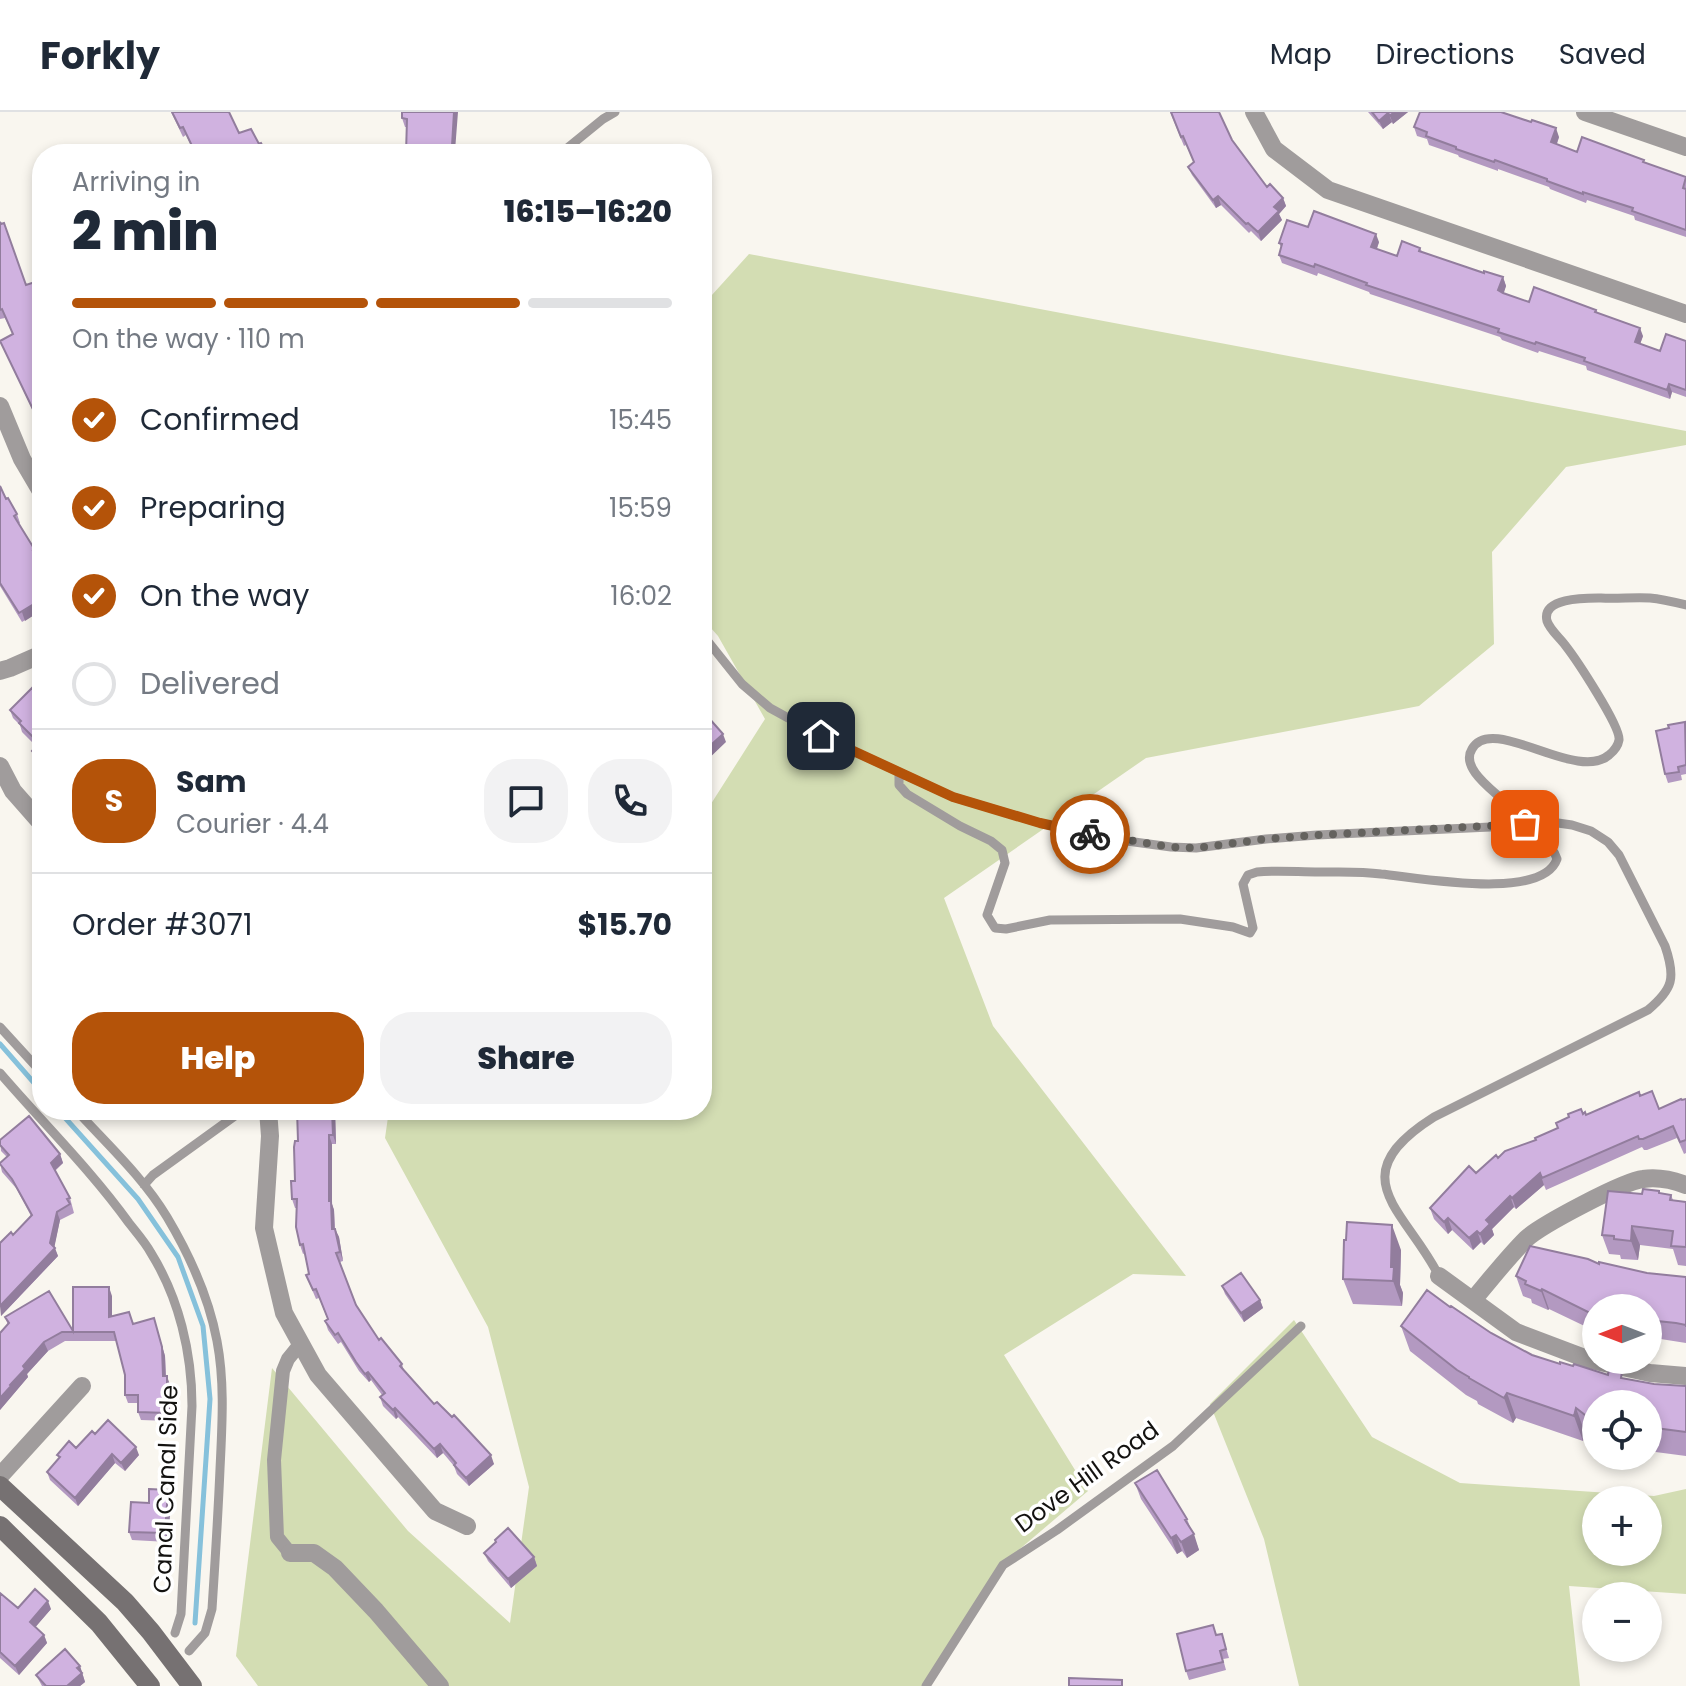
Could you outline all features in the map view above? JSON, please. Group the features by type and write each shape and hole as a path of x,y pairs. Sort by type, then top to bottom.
{"main road":[{"path":"0,1486 125,1602 192,1686"},
{"path":"0,1526 99,1623 150,1686"}],"street":[{"path":"1254,112 1274,149 1328,190 1686,314"},
{"path":"1585,112 1686,147"},
{"path":"0,406 32,476"},
{"path":"0,671 32,658"},
{"path":"0,766 13,791 32,813"},
{"path":"269,1120 264,1228 284,1313 318,1375 435,1511 467,1526"},
{"path":"1473,1300 1528,1237 1601,1195 1642,1179 1675,1180 1686,1185"},
{"path":"1439,1276 1516,1332 1587,1359 1650,1373 1686,1376"},
{"path":"301,1343 283,1371 274,1460 277,1537 290,1553 314,1553 335,1568 440,1686"},
{"path":"0,1476 82,1386"}],"lane":[{"path":"572,144 615,112"},
{"path":"899,774 899,785 907,794 998,845 1005,856 987,915 995,928 1006,929 1050,920 1180,919 1233,927 1250,933 1253,928 1243,884 1248,875 1257,872 1380,873 1443,882 1521,882 1550,871 1557,859 1549,845 1476,774 1469,758 1474,745 1495,738 1593,762 1607,757 1618,744 1619,736 1614,721 1550,626 1548,611 1567,600 1583,598 1652,598 1686,605"},
{"path":"712,646 742,684 770,708 821,736 953,797 1040,823 1105,838 1196,848 1317,835 1551,822 1591,831 1608,842 1619,855 1665,946 1671,981 1664,996 1648,1010 1434,1117 1415,1129 1395,1151 1385,1169 1387,1194 1428,1254 1439,1276"},
{"path":"0,1027 32,1062"},
{"name":"Canal Canal Side","path":"0,1073 32,1108"},
{"name":"Canal Canal Side","path":"42,1120 117,1205 151,1253 175,1303 185,1336 192,1395 181,1614 175,1633"},
{"path":"85,1120 144,1185 166,1215 204,1293 217,1338 222,1376 222,1432 212,1609 205,1633 189,1651"},
{"path":"144,1185 153,1175 229,1120"},
{"name":"Dove Hill Road","path":"926,1686 1003,1565 1173,1446 1301,1326"}],"green space":[{"path":"749,254 1686,431 1686,445 1566,467 1492,552 1494,644 1419,706 1146,758 944,898 993,1026 1186,1276 1133,1274 1004,1355 1088,1491 1015,1553 923,1686 258,1686 236,1656 272,1368 408,1531 510,1623 529,1487 488,1327 385,1138 388,1120 712,1120 712,802 765,719 712,629 712,295"},
{"path":"1294,1320 1372,1437 1460,1483 1582,1491 1582,1566 1662,1566 1662,1494 1686,1489 1686,1594 1662,1592 1662,1582 1582,1582 1582,1587 1569,1586 1580,1686 1299,1686 1264,1539 1210,1404"}],"building":[{"path":"172,112 229,112 239,133 251,129 259,144 191,144 183,127 180,128"},
{"path":"402,112 454,112 452,144 406,144 407,119 402,118"},
{"path":"1171,112 1219,112 1232,140 1267,187 1270,184 1283,198 1274,207 1279,211 1258,232 1218,196 1213,200 1188,167 1194,162"},
{"path":"1372,112 1394,112 1379,121"},
{"path":"1420,112 1501,112 1556,128 1551,142 1577,152 1582,137 1686,177 1683,188 1686,189 1686,230 1632,211 1633,208 1583,194 1426,136 1427,132 1414,127"},
{"path":"1314,211 1376,234 1371,247 1397,256 1402,241 1420,248 1419,251 1503,277 1498,290 1503,293 1529,302 1534,287 1596,310 1640,328 1635,342 1660,351 1666,334 1686,341 1686,390 1669,384 1667,390 1584,361 1585,358 1498,332 1499,329 1366,285 1315,264 1314,267 1279,255 1282,244 1279,243 1287,220 1308,227"},
{"path":"0,222 4,223 26,285 32,283 32,407 0,341 13,334 0,310"},
{"path":"0,486 32,545 32,605 19,613 0,583"},
{"path":"32,688 32,736 19,723 21,721 10,710"},
{"path":"712,722 723,734 712,744"},
{"path":"1685,722 1686,765 1678,767 1679,772 1665,774 1656,731"},
{"path":"1652,1091 1659,1109 1686,1099 1686,1140 1680,1142 1673,1126 1643,1139 1638,1136 1542,1178 1540,1173 1486,1220 1490,1224 1480,1234 1477,1231 1469,1238 1448,1218 1444,1222 1430,1208 1469,1166 1476,1173 1496,1155 1498,1158 1505,1151 1558,1128 1556,1123 1569,1117 1568,1114 1581,1109 1586,1115 1639,1092 1640,1096"},
{"path":"29,1116 60,1154 51,1163 70,1198 67,1199 70,1204 57,1212 50,1243 55,1248 0,1306 0,1243 11,1232 13,1235 32,1215 0,1164 9,1155 0,1145 0,1140"},
{"path":"297,1120 332,1120 333,1135 329,1135 329,1201 332,1229 335,1229 340,1252 336,1253 356,1305 379,1340 381,1338 402,1364 400,1366 434,1404 437,1402 452,1417 454,1415 491,1455 466,1478 440,1444 434,1449 395,1408 393,1410 380,1397 385,1393 368,1372 365,1374 338,1333 335,1335 325,1321 328,1319 316,1289 313,1290 306,1275 309,1274 303,1244 300,1245 296,1227 297,1199 292,1199 291,1181 295,1181 294,1147 295,1141 298,1141"},
{"path":"1643,1189 1671,1195 1670,1200 1686,1202 1686,1247 1671,1246 1673,1231 1632,1226 1631,1241 1602,1235 1608,1191 1642,1194"},
{"path":"1347,1222 1392,1225 1393,1281 1343,1279"},
{"path":"1530,1246 1599,1264 1686,1277 1686,1325 1662,1322 1662,1294 1582,1294 1582,1309 1525,1284 1526,1281 1516,1276"},
{"path":"1241,1273 1260,1300 1241,1313 1222,1286"},
{"path":"73,1287 109,1287 109,1317 129,1312 133,1324 154,1318 162,1347 163,1376 167,1376 167,1413 138,1412 138,1395 125,1395 125,1375 114,1332 62,1332 44,1342 0,1398 0,1333 9,1323 5,1317 49,1291 73,1331"},
{"path":"1427,1290 1491,1333 1532,1355 1560,1364 1582,1367 1582,1374 1622,1374 1621,1378 1686,1386 1686,1432 1662,1429 1662,1390 1582,1390 1582,1413 1576,1408 1574,1416 1507,1393 1504,1398 1457,1370 1401,1326"},
{"path":"108,1420 136,1447 121,1463 112,1454 75,1498 47,1472 69,1441 76,1448"},
{"path":"1157,1470 1194,1534 1181,1542 1176,1535 1171,1538 1135,1483"},
{"path":"149,1489 168,1490 165,1533 129,1532 131,1502 149,1503"},
{"path":"508,1528 534,1557 508,1579 484,1553"},
{"path":"35,1589 48,1601 30,1622 44,1635 15,1666 0,1652 0,1593 18,1608"},
{"path":"1213,1625 1216,1635 1222,1634 1226,1649 1220,1651 1223,1662 1186,1671 1177,1634"},
{"path":"65,1649 80,1666 77,1668 82,1673 67,1686 46,1686 36,1675"},
{"path":"1069,1678 1122,1680 1122,1686 1069,1686"}],"waterway":[{"path":"0,1044 32,1081"},
{"path":"67,1120 138,1199 178,1257 203,1326 210,1399 195,1623"}],"way so far":[{"path":"1090,834 1196,848 1317,835 1525,824"}],"route":[{"path":"821,736 953,797 1040,823 1090,834"}]}
